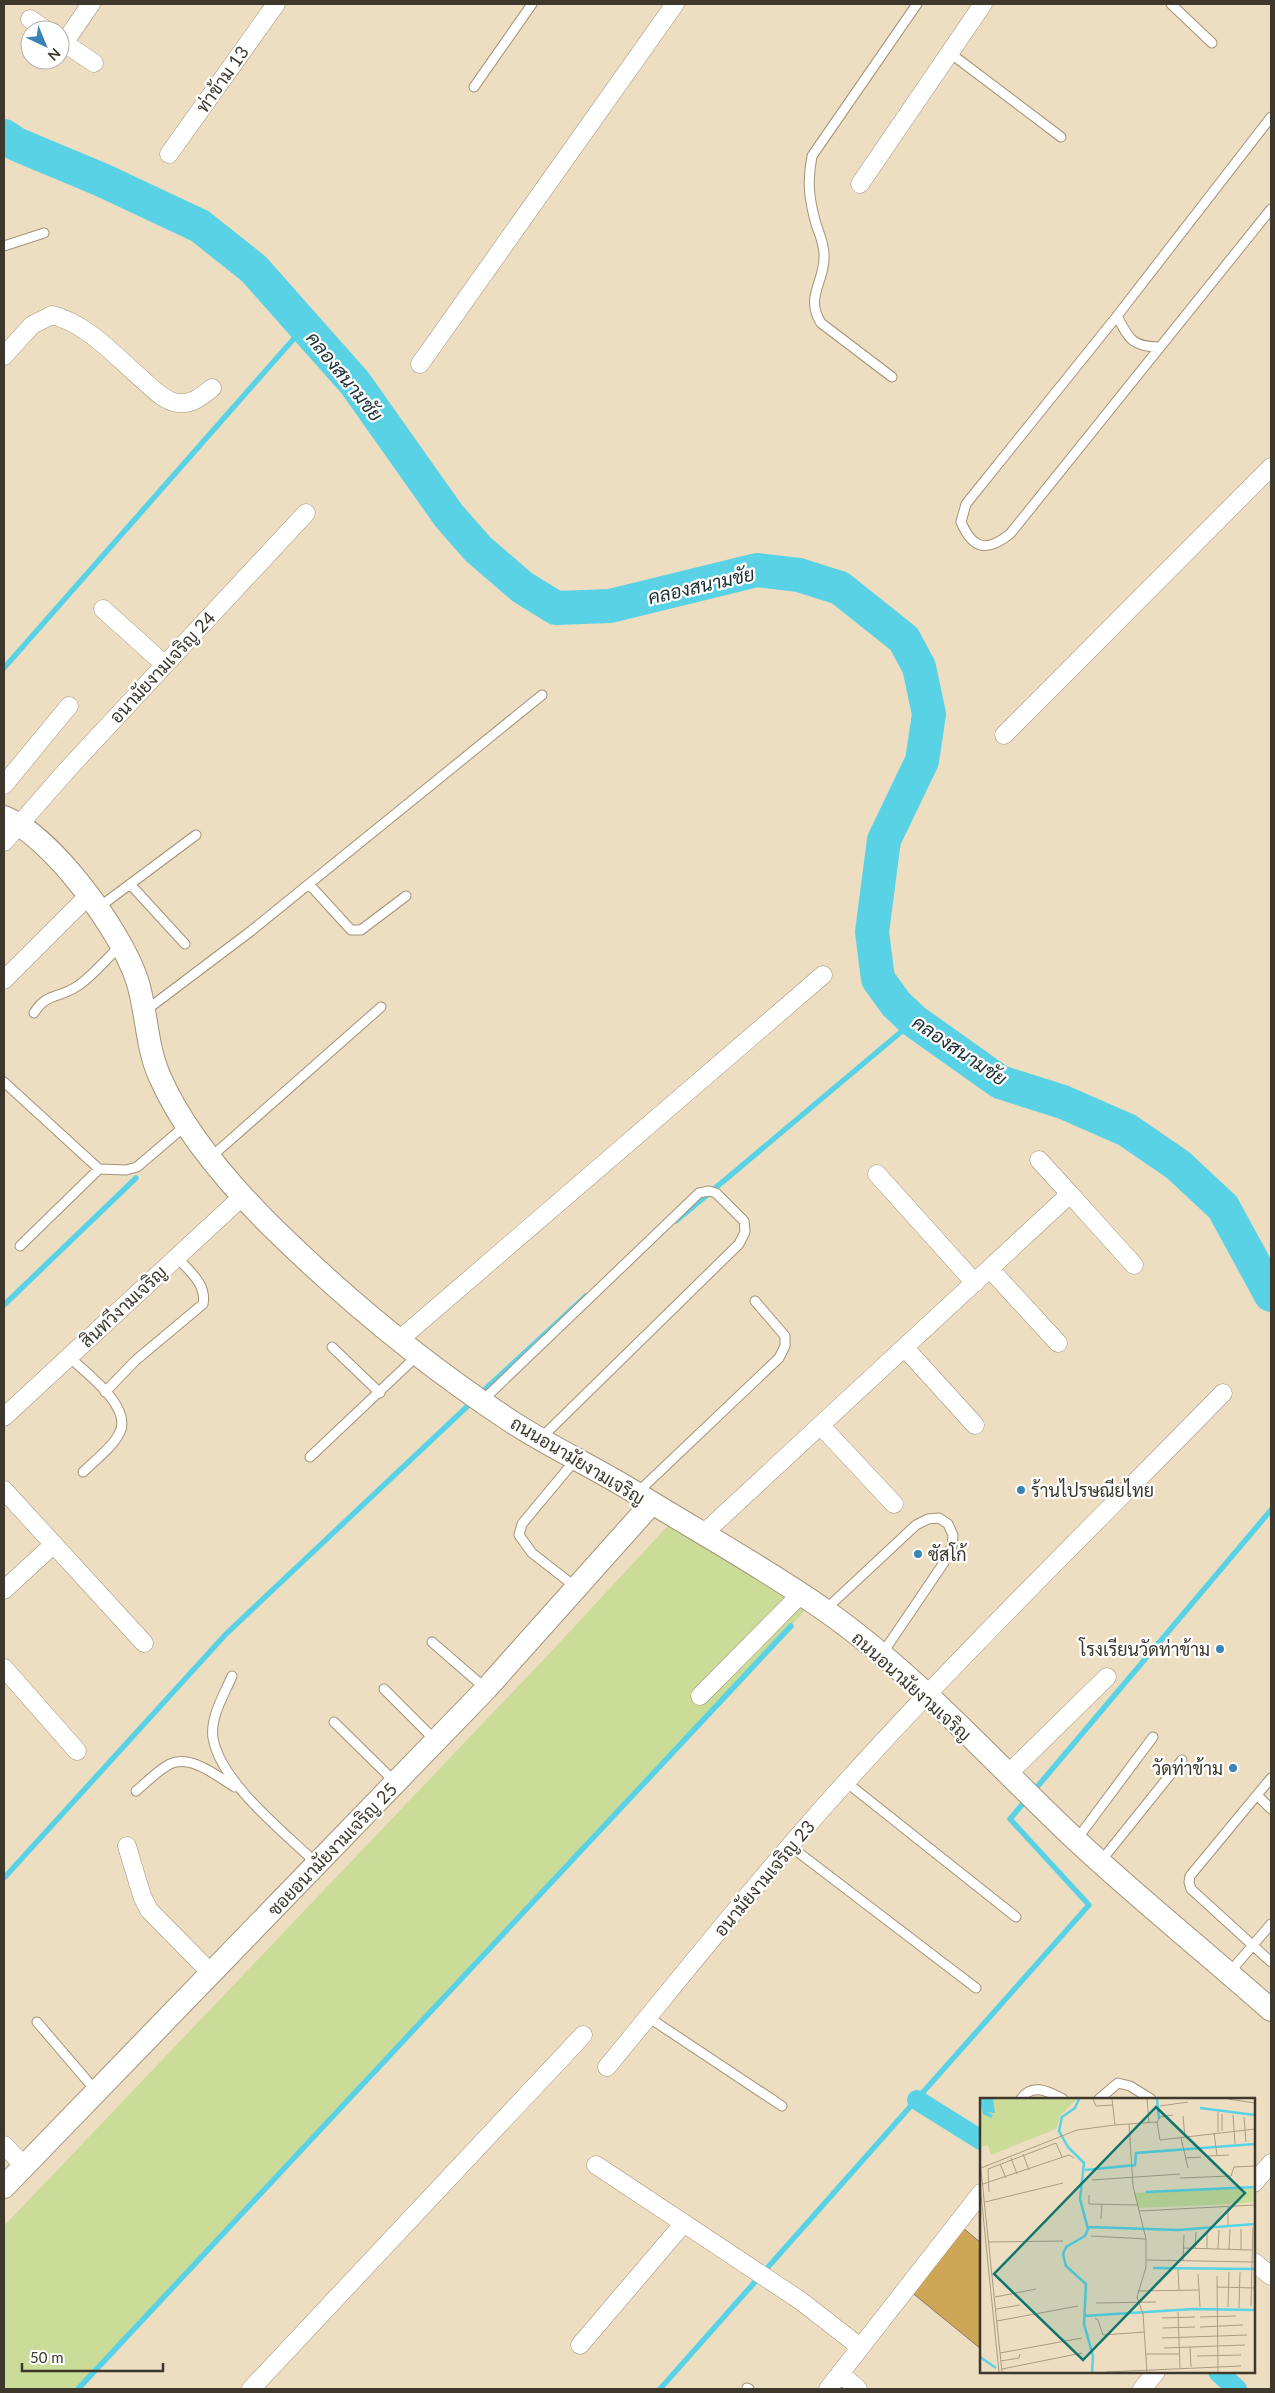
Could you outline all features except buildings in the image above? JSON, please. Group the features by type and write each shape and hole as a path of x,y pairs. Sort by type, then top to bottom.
{"street":[{"path":"70,31 91,4"},
{"name":"ท่าข้าม 13","path":"169,154 276,4"},
{"path":"420,364 675,4"},
{"path":"860,184 983,4"},
{"path":"70,46 94,63"},
{"path":"4,356 32,325 52,315 64,318 83,329 161,395 177,404 195,401 212,388"},
{"path":"1004,735 1271,467"},
{"name":"อนามัยงามเจริญ 24","path":"4,842 12,821 57,781 306,512"},
{"path":"103,610 164,664"},
{"path":"4,785 69,706"},
{"name":"ถนนอนามัยงามเจริญ","path":"12,821 54,853 92,902 131,964 145,1011 157,1072 172,1102 187,1124 210,1157 243,1196 325,1276 399,1340 482,1402 704,1534 824,1610 882,1654 1100,1862 1271,2010"},
{"path":"4,980 92,902"},
{"path":"399,1340 823,975"},
{"path":"1039,1160 1134,1265"},
{"path":"876,1174 975,1283"},
{"path":"704,1534 1070,1194"},
{"name":"สินทวีงามเจริญ","path":"4,1417 243,1196"},
{"path":"990,1269 1058,1343"},
{"path":"905,1348 975,1425"},
{"name":"อนามัยงามเจริญ 23","path":"607,2067 790,1846 846,1782 926,1695 1223,1393"},
{"path":"821,1426 894,1504"},
{"path":"4,1490 144,1643"},
{"name":"ซอยอนามัยงามเจริญ 25","path":"4,2187 486,1689 578,1588 644,1498"},
{"path":"4,1590 54,1544"},
{"path":"700,1696 800,1595"},
{"path":"4,1668 77,1751"},
{"path":"1015,1781 1107,1677"},
{"path":"127,1846 142,1896 149,1910 211,1973"},
{"path":"251,2389 583,2035"},
{"path":"4,2145 24,2166"},
{"path":"1255,2182 1271,2163"},
{"path":"596,2165 784,2289 860,2347"},
{"path":"828,2389 980,2194"},
{"path":"580,2345 684,2223"},
{"path":"1255,2263 1271,2276"},
{"path":"840,2373 858,2389"},
{"path":"1142,2389 1155,2373"}],"lane":[{"path":"474,87 532,4"},
{"path":"892,377 821,323 814,312 814,297 824,268 824,252 811,206 808,180 812,156 917,4"},
{"path":"1171,4 1212,43"},
{"path":"950,53 1061,137"},
{"path":"1271,117 1117,316 966,504 961,522 966,535 974,543 984,546 997,544 1010,534 1128,390 1160,347 1271,209"},
{"path":"4,246 44,232"},
{"path":"1117,316 1132,341 1143,347 1160,347"},
{"path":"145,1011 251,931 542,695"},
{"path":"92,902 130,884 196,835"},
{"path":"130,884 184,944"},
{"path":"309,884 351,930 361,930 406,896"},
{"path":"34,1013 39,1004 48,998 76,987 120,946"},
{"path":"210,1157 380,1007"},
{"path":"4,1082 99,1169 126,1170 137,1167 187,1124"},
{"path":"20,1246 99,1169"},
{"path":"482,1402 699,1193 709,1191 716,1194 744,1221 745,1232 739,1244 540,1438"},
{"path":"105,1392 136,1360 203,1304 205,1294 202,1286 176,1256"},
{"path":"644,1498 779,1358 785,1346 785,1336 755,1301"},
{"path":"332,1347 380,1393"},
{"path":"310,1457 380,1393 418,1355"},
{"path":"68,1356 105,1392 121,1411 122,1422 120,1431 114,1440 83,1472"},
{"path":"576,1459 522,1524 519,1536 532,1553 578,1588"},
{"path":"824,1610 916,1525 928,1519 939,1518 948,1524 953,1534 952,1546 943,1564 882,1654"},
{"path":"432,1642 486,1689"},
{"path":"232,1676 214,1717 213,1738 219,1756 228,1774 242,1791 317,1864"},
{"path":"384,1689 436,1741"},
{"path":"334,1722 396,1783"},
{"path":"1076,1840 1153,1737"},
{"path":"1100,1862 1182,1760"},
{"path":"136,1791 172,1763 183,1761 198,1765 242,1791"},
{"path":"1271,1778 1190,1876 1189,1882 1191,1888 1220,1917 1253,1944 1271,1962"},
{"path":"846,1782 1016,1917"},
{"path":"1258,1796 1271,1809"},
{"path":"790,1846 976,1988"},
{"path":"1229,1973 1271,1924"},
{"path":"648,2017 782,2106"},
{"path":"37,2022 96,2091"},
{"path":"1100,2098 1118,2083 1130,2086 1149,2098"},
{"path":"1022,2098 1034,2090 1044,2090 1061,2098"}],"green space":[{"path":"676,1517 814,1601 78,2389 4,2389 4,2226 547,1656"}],"waterway":[{"name":"คลองสนามชัย","path":"4,136 16,144 102,180 200,226 254,269 355,383 449,516 478,549 522,587 556,608 610,606 757,570 799,575 840,588 904,639 919,667 929,714 922,761 884,840 872,932 878,979 896,1004 914,1021 1000,1082 1063,1102 1127,1130 1178,1165 1223,1207 1271,1295"},
{"path":"4,668 305,326"},
{"path":"676,1221 914,1021"},
{"path":"4,1305 136,1178"},
{"path":"479,1395 586,1296"},
{"path":"4,1878 226,1634 473,1401"},
{"path":"1032,1793 1271,1510"},
{"path":"78,2389 791,1626"},
{"path":"660,2389 1089,1905 1010,1819 1026,1800"},
{"path":"917,2100 980,2139"},
{"path":"1219,2373 1237,2389"}],"place":[{"name":"ร้านไปรษณียไทย","path":"1021,1490"},
{"name":"ซัสโก้","path":"918,1554"},
{"name":"โรงเรียนวัดท่าข้าม","path":"1220,1649"},
{"name":"วัดท่าข้าม","path":"1233,1768"}]}
